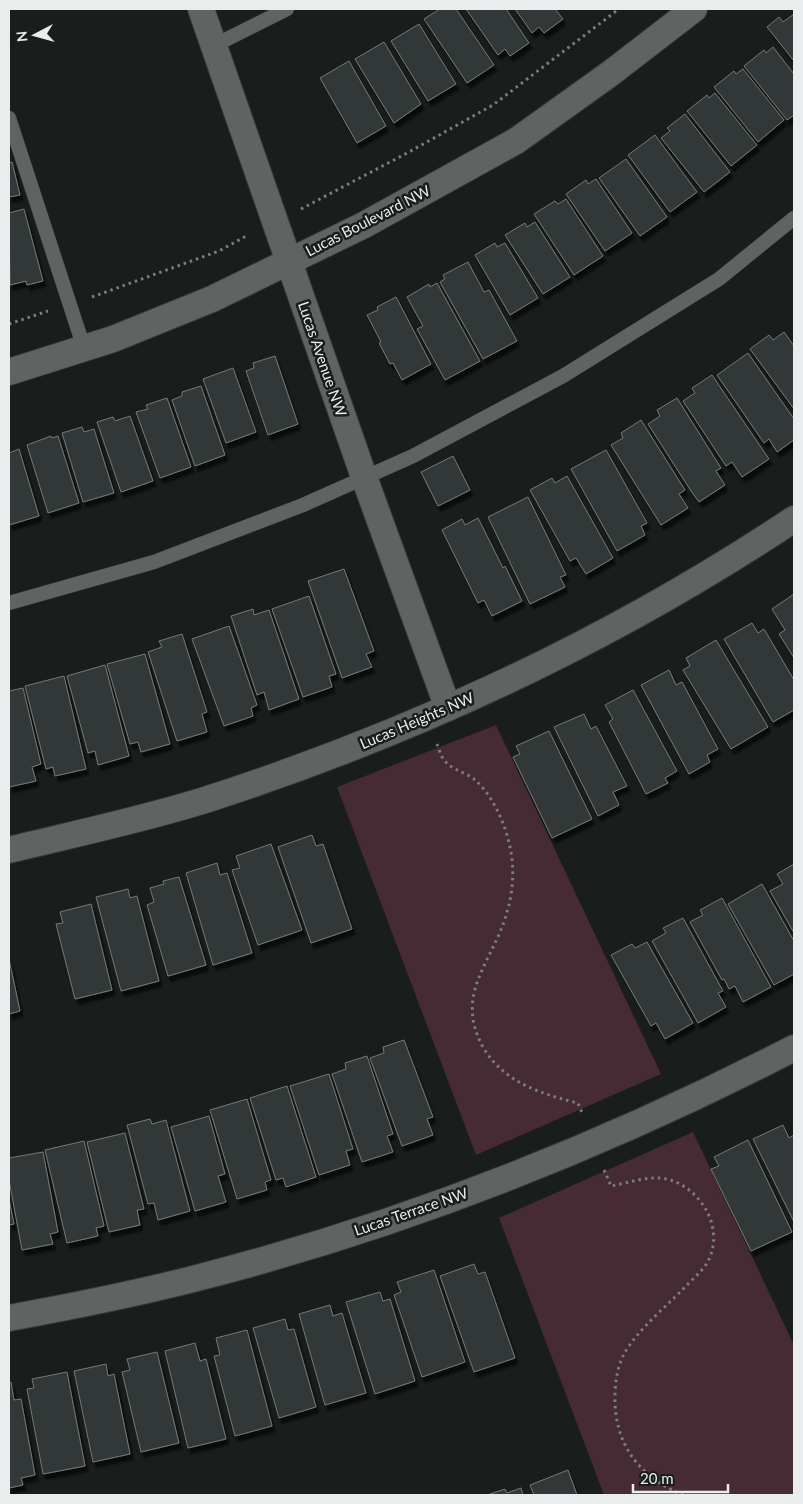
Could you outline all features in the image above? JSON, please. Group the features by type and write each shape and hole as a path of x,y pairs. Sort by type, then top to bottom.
{"street":[{"name":"Lucas Avenue NW","path":"201,9 364,477 448,708"},
{"name":"Lucas Boulevard NW","path":"9,372 113,339 212,299 364,225 516,140 611,73 694,9"},
{"name":"Lucas Heights NW","path":"9,850 121,823 203,800 291,771 388,734 532,669 676,593 794,518"},
{"name":"Lucas Terrace NW","path":"9,1318 70,1307 189,1280 290,1252 378,1224 504,1180 604,1138 726,1083 794,1048"}],"lane":[{"path":"213,46 287,9"},
{"path":"9,118 11,133 84,348"},
{"path":"9,603 154,562 303,506 412,456 563,376 719,279 794,218"}],"path":[{"path":"9,324 219,251 409,152 493,105 619,9"}],"shaded area":[{"path":"496,725 661,1074 476,1155 337,787"},
{"path":"693,1132 794,1345 794,1495 604,1495 499,1218"}],"building":[{"path":"440,9 456,9 494,65 467,83 424,19"},
{"path":"466,9 506,9 529,43 510,56 505,49 498,55"},
{"path":"515,9 555,9 563,19 544,33 539,27 532,33"},
{"path":"794,14 794,61 767,27 779,17 783,22"},
{"path":"419,24 456,84 428,101 391,41"},
{"path":"384,42 421,104 394,123 355,59"},
{"path":"773,47 794,74 794,115 787,120 744,66 764,50 766,53"},
{"path":"349,61 386,126 357,143 320,78"},
{"path":"743,69 784,120 758,142 714,87 734,71 736,74"},
{"path":"715,93 757,145 731,166 687,111 707,95 709,98"},
{"path":"685,114 730,172 704,192 661,138 670,131 667,128"},
{"path":"655,135 697,192 670,212 628,155"},
{"path":"626,159 667,217 640,236 599,178"},
{"path":"12,162 20,195 9,197 9,163"},
{"path":"596,179 632,233 605,251 566,194 586,180 588,184"},
{"path":"566,199 603,256 574,275 534,214 555,201 558,204"},
{"path":"24,209 43,281 27,285 26,281 10,285 9,213"},
{"path":"535,222 570,277 543,294 505,235 525,223 527,227"},
{"path":"495,243 497,247 505,243 538,298 510,315 475,255"},
{"path":"468,262 484,292 489,290 517,341 483,359 440,282 445,279 443,275"},
{"path":"437,283 480,361 445,380 417,329 423,326 407,297 429,284 430,287"},
{"path":"396,297 431,364 402,380 393,363 390,364 367,315 378,310 377,307"},
{"path":"784,332 794,346 794,409 750,349 769,335 773,340"},
{"path":"748,353 794,419 794,440 777,452 769,439 764,443 717,375"},
{"path":"275,356 298,424 268,435 246,371 254,368 253,363"},
{"path":"233,368 256,432 226,443 203,379"},
{"path":"712,375 769,459 742,477 732,462 726,466 683,401 695,393 692,388"},
{"path":"201,386 225,455 195,466 172,400 182,396 182,392"},
{"path":"167,398 191,467 160,478 136,412 148,409 146,405"},
{"path":"677,398 721,468 716,471 725,485 699,502 648,424 660,416 657,410"},
{"path":"130,416 153,481 121,492 97,422 113,417 115,421"},
{"path":"641,420 685,490 679,494 688,508 661,525 611,445 623,438 621,433"},
{"path":"82,427 84,432 94,429 114,493 83,502 62,433"},
{"path":"51,436 52,438 58,436 79,503 48,513 27,445"},
{"path":"19,449 39,516 9,525 9,453"},
{"path":"606,450 647,523 641,526 645,535 617,551 571,469"},
{"path":"453,456 470,490 438,506 421,472"},
{"path":"567,476 613,558 586,574 576,558 570,561 530,490 552,478 555,483"},
{"path":"528,497 566,575 560,577 565,587 530,604 488,517"},
{"path":"478,518 522,601 492,616 484,600 478,603 442,530 462,519 465,525"},
{"path":"344,569 374,651 366,654 372,667 342,678 308,581"},
{"path":"794,594 794,658 779,634 785,630 772,609"},
{"path":"309,596 336,674 329,676 332,687 303,697 272,609"},
{"path":"253,609 254,615 269,610 299,699 269,710 264,692 257,695 231,616"},
{"path":"752,623 758,633 764,629 794,680 794,710 773,722 724,639"},
{"path":"229,626 257,705 251,708 253,716 224,726 192,639"},
{"path":"182,634 207,712 202,714 207,732 177,741 148,652 162,647 159,641"},
{"path":"716,640 768,727 731,749 683,670 690,666 686,658"},
{"path":"145,654 170,744 141,752 138,742 130,744 107,664"},
{"path":"105,665 129,756 98,765 95,751 88,753 67,676"},
{"path":"669,670 676,685 682,682 718,749 707,755 710,762 689,774 641,685"},
{"path":"64,676 86,769 55,776 53,767 46,769 25,686"},
{"path":"23,688 41,764 32,767 36,781 9,787 9,691"},
{"path":"633,690 677,771 665,778 668,783 646,794 609,722 613,719 605,705"},
{"path":"584,714 591,729 596,726 627,786 613,792 619,805 598,816 554,727"},
{"path":"549,731 592,819 552,838 513,757 520,754 516,746"},
{"path":"312,835 316,846 323,844 352,929 311,943 278,847"},
{"path":"271,844 302,930 258,945 232,870 240,868 236,856"},
{"path":"217,863 220,875 227,873 252,953 213,965 186,873"},
{"path":"794,864 794,933 770,891 783,884 777,874"},
{"path":"179,877 206,965 168,976 147,905 154,902 150,888 164,884 163,881"},
{"path":"762,884 794,941 794,974 774,985 728,904"},
{"path":"128,889 130,898 137,896 159,981 121,991 96,897"},
{"path":"722,898 771,987 743,1002 735,986 729,989 724,979 722,980 690,922 703,915 700,910"},
{"path":"91,904 112,990 75,999 56,924 63,923 60,912"},
{"path":"683,918 723,991 718,993 726,1007 698,1023 652,941 666,933 663,928"},
{"path":"647,942 693,1023 665,1039 656,1023 651,1026 611,955 632,944 635,948"},
{"path":"9,959 20,1011 9,1014"},
{"path":"404,1040 433,1117 427,1119 433,1135 402,1146 370,1058 384,1053 383,1047"},
{"path":"367,1056 393,1134 387,1136 393,1152 362,1162 332,1074 346,1069 345,1063"},
{"path":"329,1074 353,1149 346,1151 350,1165 319,1175 290,1086"},
{"path":"287,1086 316,1177 286,1187 283,1178 276,1180 250,1098"},
{"path":"247,1099 271,1180 265,1182 267,1190 237,1199 210,1110"},
{"path":"209,1116 225,1174 218,1176 226,1202 195,1211 171,1127"},
{"path":"150,1119 152,1124 166,1120 190,1211 158,1220 154,1203 148,1204 127,1125"},
{"path":"783,1125 789,1138 794,1135 794,1222 753,1139"},
{"path":"125,1133 144,1209 137,1210 140,1225 109,1232 87,1142"},
{"path":"748,1140 792,1232 751,1251 711,1169 719,1166 714,1157"},
{"path":"84,1141 104,1226 96,1228 98,1236 67,1243 45,1150"},
{"path":"43,1152 58,1232 50,1234 53,1244 22,1250 9,1180 9,1158"},
{"path":"9,1199 14,1224 9,1225"},
{"path":"474,1264 478,1274 485,1272 515,1358 474,1372 440,1276"},
{"path":"434,1270 465,1362 422,1377 394,1295 401,1292 397,1282"},
{"path":"380,1292 383,1301 390,1299 415,1381 375,1394 346,1302"},
{"path":"330,1305 333,1316 342,1313 366,1393 325,1405 299,1314"},
{"path":"285,1319 288,1330 294,1329 316,1407 279,1418 253,1328"},
{"path":"247,1330 272,1426 235,1436 214,1356 220,1355 216,1338"},
{"path":"195,1343 200,1361 206,1359 226,1439 188,1448 165,1351"},
{"path":"157,1352 179,1443 141,1452 122,1372 130,1370 127,1359"},
{"path":"106,1364 108,1376 114,1374 130,1454 93,1462 74,1371"},
{"path":"67,1372 85,1466 43,1474 27,1389 34,1388 32,1379"},
{"path":"11,1382 14,1400 21,1399 35,1475 21,1478 23,1485 9,1488 9,1383"},
{"path":"568,1470 577,1495 534,1495 530,1485"},
{"path":"521,1488 523,1495 487,1495 505,1489 507,1493"}]}
